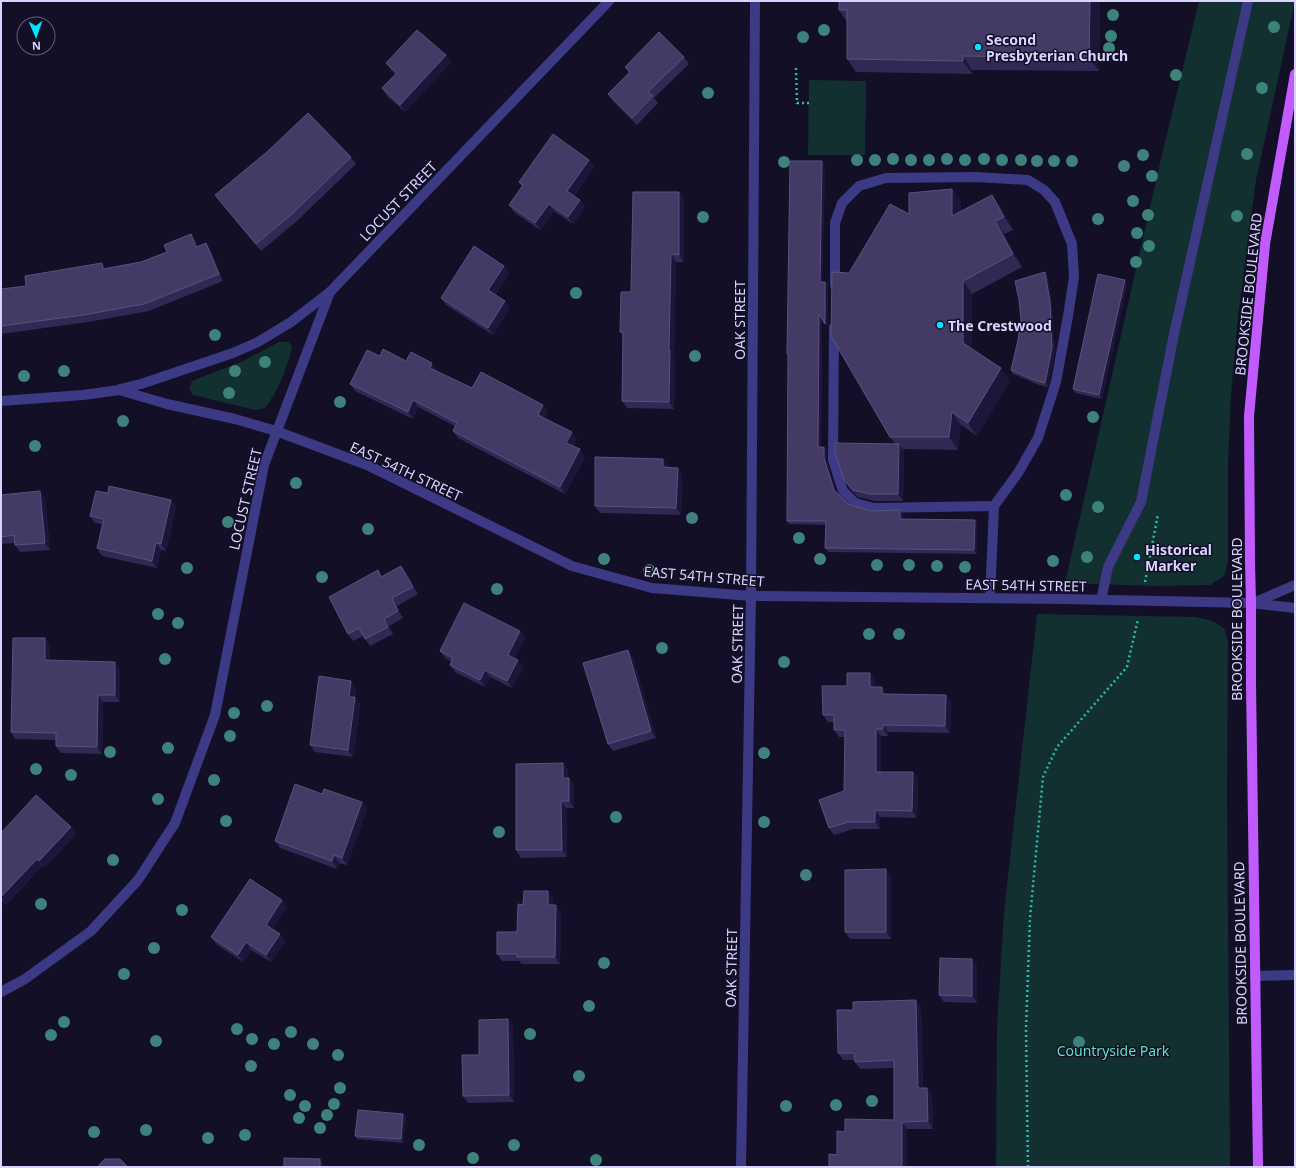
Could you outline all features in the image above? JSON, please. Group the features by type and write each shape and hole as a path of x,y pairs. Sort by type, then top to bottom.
{"main road":[{"name":"BROOKSIDE BOULEVARD","path":"1258,1167 1251,684 1249,416 1265,244 1295,74"}],"street":[{"name":"LOCUST STREET","path":"1,992 25,979 91,931 138,880 175,823 215,715 264,465 330,292 609,1"},
{"name":"OAK STREET","path":"741,1167 752,596 755,1"},
{"path":"1101,600 1108,567 1141,502 1174,334 1248,1"},
{"path":"835,294 835,223 842,203 859,186 886,178 976,176 1028,180 1044,190 1055,202 1072,244 1074,277 1056,382 1038,438 1018,473 994,506 990,598"},
{"name":"EAST 54TH STREET","path":"1,401 83,395 119,390 141,384 233,353 258,342 291,322 330,292"},
{"path":"834,318 833,460 843,491 855,503 874,508 994,506"},
{"name":"EAST 54TH STREET","path":"119,390 167,404 235,419 276,431 366,465 572,566 652,588 752,596 990,598 1251,603 1295,608"},
{"name":"EAST 54TH STREET","path":"1251,603 1295,585"},
{"path":"1255,976 1295,975"}],"path":[{"path":"796,68 797,103 809,103"},
{"path":"1028,1167 1026,1029 1030,918 1043,777"}],"green space":[{"path":"1199,1 1295,1 1256,180 1238,316 1231,395 1228,463 1228,561 1224,576 1210,585 1152,586 1065,583 1160,163"},
{"path":"809,80 866,81 865,155 808,155"},
{"path":"279,342 288,342 292,346 278,387 265,408 255,410 193,395 189,389 192,381 243,361"},
{"name":"Countryside Park","path":"1037,614 1196,617 1212,621 1224,628 1228,641 1227,793 1230,1167 996,1167 997,1028 1004,913"}],"building":[{"name":"Second Presbyterian Church","path":"839,1 1090,1 1089,58 963,56 963,61 847,59 847,10 839,10"},
{"path":"417,30 446,55 400,105 382,88 397,73 386,63"},
{"path":"659,32 684,57 648,92 653,96 632,118 608,94 630,72 625,67"},
{"path":"308,113 351,157 292,214 256,244 215,195 268,151"},
{"path":"553,134 589,160 567,191 580,200 568,217 549,204 535,223 509,205 523,185 519,182"},
{"path":"790,161 822,161 820,282 825,282 825,324 819,314 818,447 824,447 824,458 834,490 848,504 871,511 900,510 900,519 975,520 974,550 825,548 826,521 787,521 787,354"},
{"name":"The Crestwood","path":"952,189 952,216 992,195 1004,217 995,221 1013,254 963,281 963,343 1001,368 968,423 952,412 949,437 890,437 831,336 832,272 849,273 890,204 909,214 909,193"},
{"path":"633,192 679,192 679,255 671,254 669,402 622,401 623,332 620,332 621,292 631,292"},
{"path":"191,234 196,247 206,243 219,274 144,304 83,315 1,326 1,289 26,286 25,276 102,263 103,269 141,262 167,252 164,245"},
{"path":"474,246 504,266 488,290 505,301 488,328 441,298"},
{"path":"1045,272 1050,302 1052,348 1045,383 1011,370 1021,320 1015,281"},
{"path":"1098,274 1125,280 1099,395 1073,389"},
{"path":"383,349 406,361 411,352 432,363 430,368 472,388 481,372 543,405 538,415 572,432 566,443 580,449 560,487 453,431 457,423 413,400 408,412 350,384 367,350 380,356"},
{"path":"835,443 899,444 898,494 870,494 853,490 844,480 835,452"},
{"path":"595,457 663,459 663,467 678,468 676,508 595,506"},
{"path":"109,486 171,500 161,544 156,543 152,561 97,548 104,519 90,516 96,491 108,493"},
{"path":"40,491 45,543 15,545 14,535 1,537 1,495"},
{"path":"401,566 413,587 392,598 398,611 384,619 388,627 365,639 359,628 348,634 329,597 378,570 381,577"},
{"path":"464,603 520,631 508,655 518,660 507,681 485,670 480,680 450,665 453,658 440,651"},
{"path":"13,638 45,638 45,660 115,662 115,695 98,695 97,747 56,746 56,733 11,732"},
{"path":"628,650 651,731 608,744 583,663"},
{"path":"847,673 870,673 870,687 882,687 882,694 946,695 945,726 883,725 883,729 876,729 876,772 913,772 912,811 875,810 875,822 848,822 829,828 819,800 844,791 845,730 834,730 834,715 823,715 822,686 847,686"},
{"path":"319,676 351,681 349,697 355,697 348,750 310,745"},
{"path":"563,763 563,778 569,778 569,801 561,801 562,850 516,850 516,764"},
{"path":"295,784 322,794 324,789 362,802 342,858 334,855 332,861 275,841"},
{"path":"36,795 71,827 39,861 37,859 1,897 1,833"},
{"path":"886,869 886,932 845,932 845,870"},
{"path":"250,879 282,900 266,925 280,934 266,955 246,942 238,955 211,937"},
{"path":"524,891 548,891 548,905 556,905 555,957 517,957 517,954 497,954 497,932 517,932 518,904 523,905"},
{"path":"940,958 972,959 972,996 939,995"},
{"path":"916,1000 918,1088 927,1088 928,1121 902,1122 902,1167 829,1167 829,1154 837,1155 837,1131 845,1132 845,1119 894,1120 894,1060 855,1062 854,1053 838,1053 837,1010 853,1010 853,1002"},
{"path":"508,1019 509,1095 463,1096 462,1055 479,1055 479,1020"},
{"path":"358,1110 403,1114 401,1139 355,1136"},
{"path":"284,1158 320,1159 320,1167 284,1167"},
{"path":"105,1159 120,1159 128,1167 99,1167"}],"place":[{"name":"Second Presbyterian Church","path":"978,47"},
{"name":"The Crestwood","path":"940,325"},
{"name":"Historical Marker","path":"1137,557"}]}
